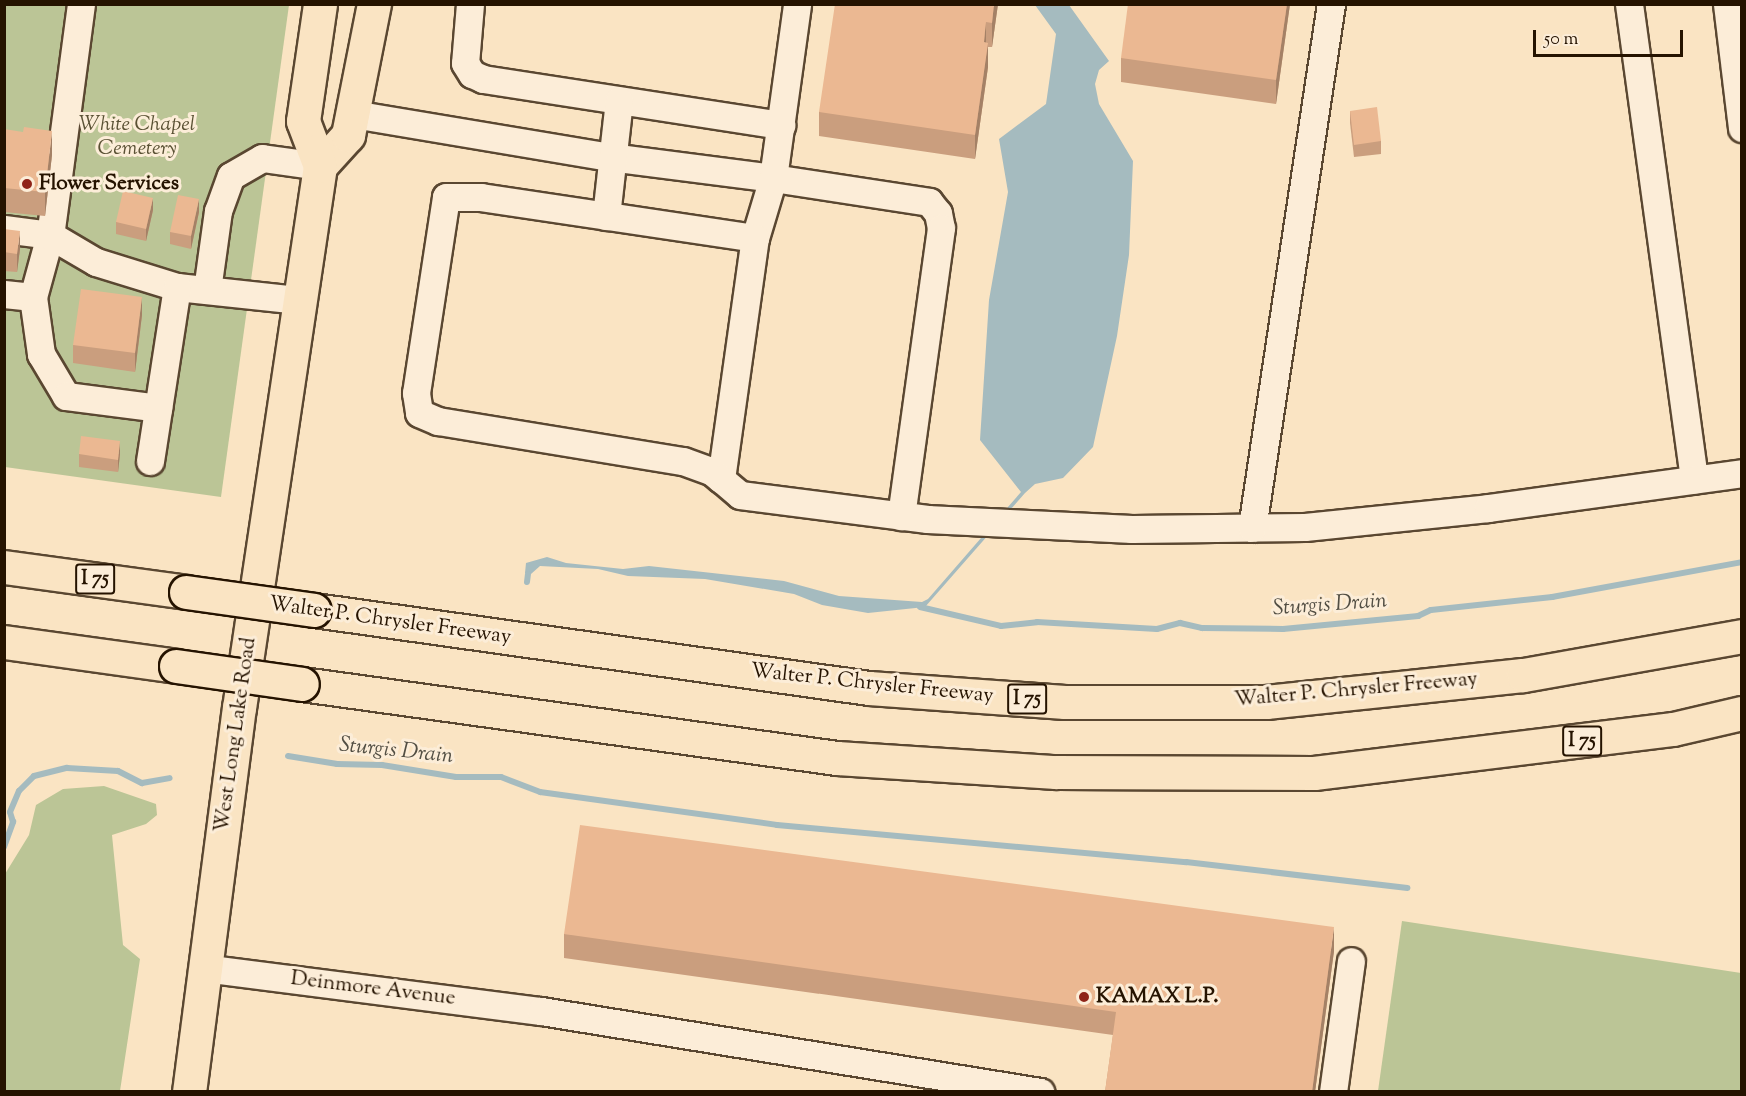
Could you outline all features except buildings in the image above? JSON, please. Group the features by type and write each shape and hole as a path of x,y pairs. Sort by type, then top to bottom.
{"main road":[{"name":"West Long Lake Road","path":"189,1092 204,968 320,166 303,121 320,4"},
{"path":"320,166 348,135 374,4"},
{"name":"Walter P. Chrysler Freeway","path":"4,567 869,688 1065,702 1266,702 1523,675 1742,636"},
{"name":"I 75","path":"4,642 837,758 1056,772 1314,773 1672,729 1742,712"},
{"path":"1672,729 1742,731"}],"lane":[{"path":"81,4 50,235 33,297 41,354 66,396 158,408"},
{"path":"470,4 465,63 472,74 619,101 781,125"},
{"path":"721,479 755,238 773,178 797,4"},
{"path":"1252,528 1331,4"},
{"path":"1629,4 1694,480"},
{"path":"1727,4 1742,128"},
{"path":"606,216 610,157 619,101"},
{"path":"352,114 610,157 773,178 929,202 938,213 941,228 901,516"},
{"path":"207,290 218,211 231,176 262,158 320,166"},
{"path":"755,238 481,197 446,197 416,393 419,413 438,421 683,461 721,479 740,495 901,516 1044,525 1305,527 1488,508 1742,473"},
{"path":"4,229 50,235 96,262 177,287 299,300"},
{"path":"150,461 177,287"},
{"path":"4,294 33,297"},
{"path":"1333,1092 1351,961"},
{"name":"Deinmore Avenue","path":"204,968 541,1011 1040,1092"}],"green space":[{"name":"White Chapel Cemetery","path":"5,5 289,5 221,497 5,467"},
{"path":"104,786 156,804 157,815 146,824 112,835 123,945 140,959 120,1091 5,1091 5,874 29,835 36,805 63,789"},
{"path":"1402,921 1741,973 1741,1091 1378,1091"}],"water":[{"path":"1035,5 1069,5 1109,61 1099,70 1095,84 1099,104 1133,161 1129,255 1117,336 1093,447 1063,478 1035,484 1025,493 925,607 868,613 822,605 794,594 705,579 628,576 598,569 540,566 531,574 525,573 526,563 547,557 566,563 623,569 649,566 784,581 839,596 922,602 928,599 1021,492 980,440 989,300 1008,192 999,139 1046,104 1056,34"}],"waterway":[{"name":"Sturgis Drain","path":"920,607 1001,626 1037,622 1157,629 1180,623 1202,628 1283,629 1418,616 1431,610 1552,597 1742,562"},
{"name":"Sturgis Drain","path":"527,582 528,574"},
{"path":"288,756 337,764 382,765 456,777 501,777 540,792 777,825 1186,862 1407,888"},
{"name":"Sturgis Drain","path":"4,847 13,822 10,812 19,791 34,776 67,768 118,771 142,783 170,778"}],"place":[{"name":"Flower Services","path":"27,184"},
{"name":"KAMAX L.P.","path":"1084,997"}]}
